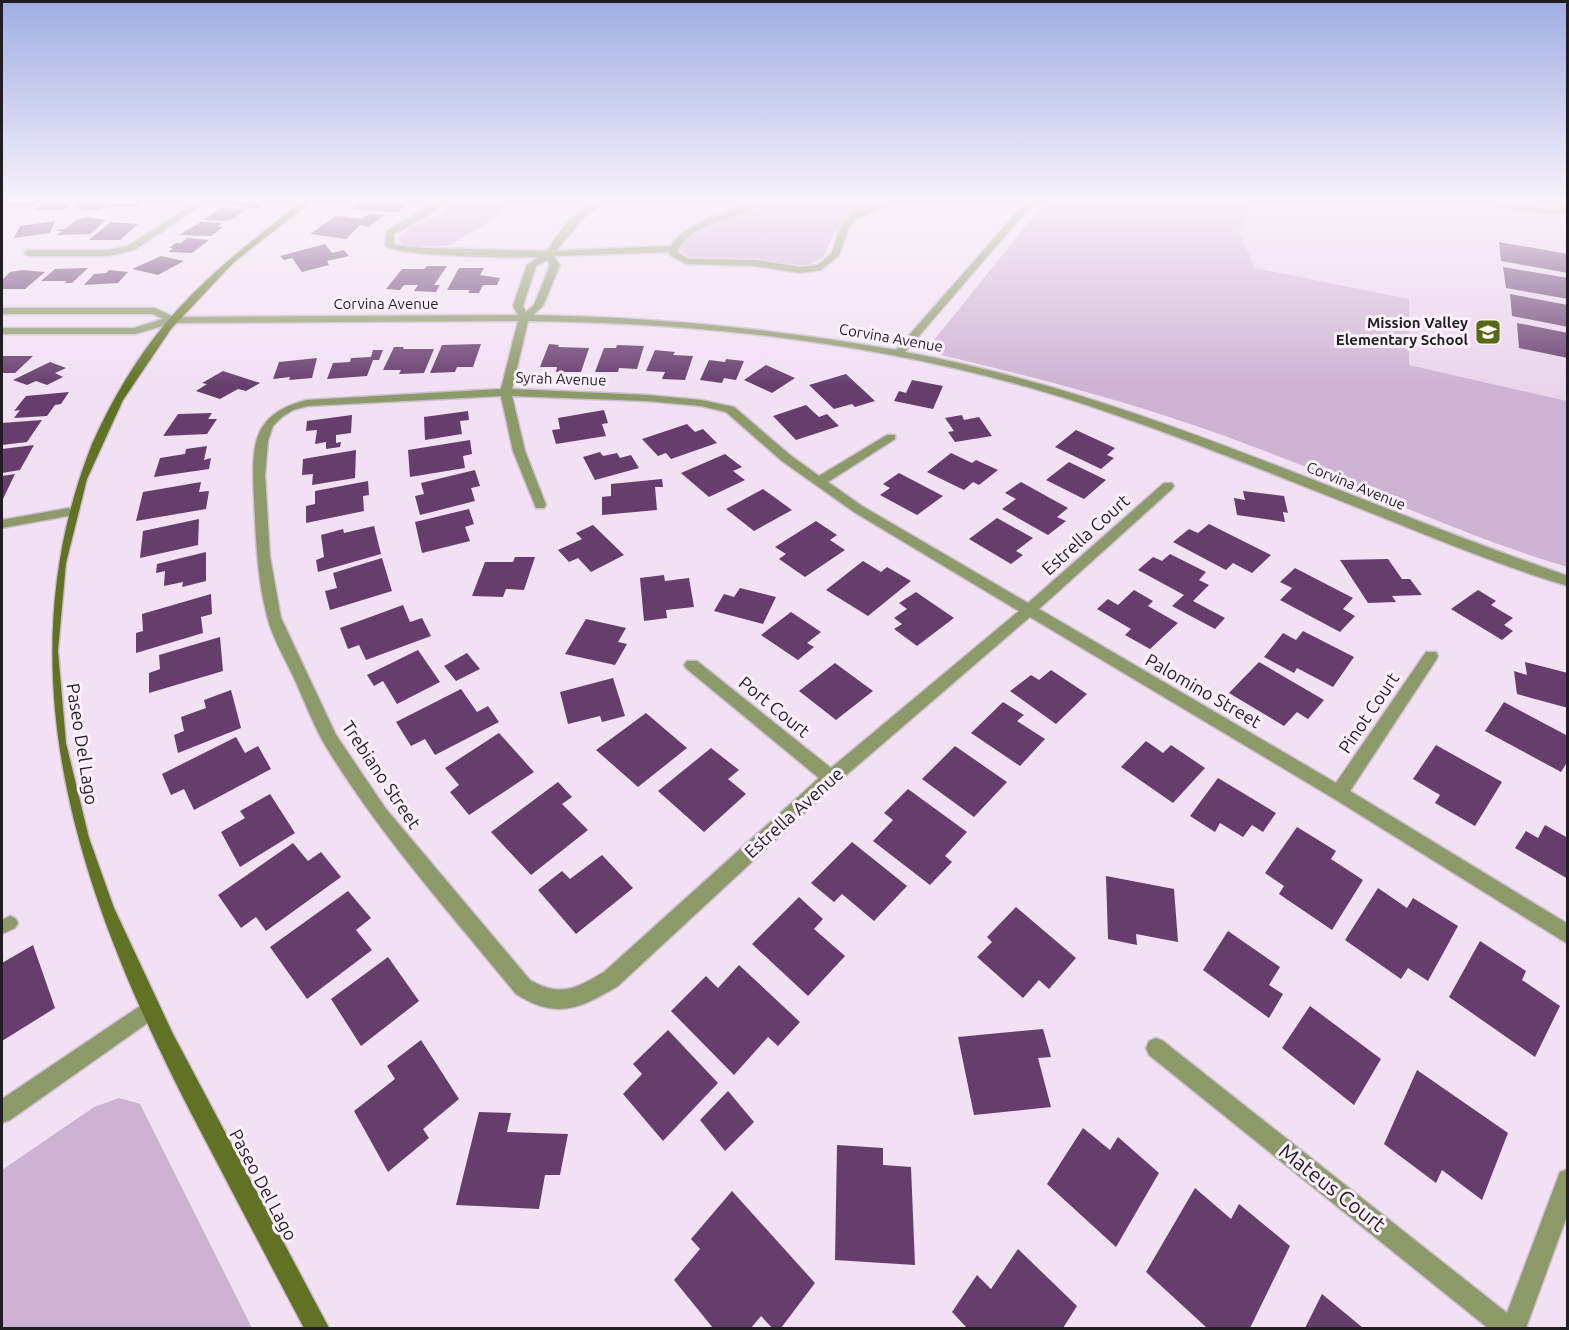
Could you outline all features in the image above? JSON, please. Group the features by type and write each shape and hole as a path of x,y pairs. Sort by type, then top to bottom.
{"street":[{"name":"Paseo Del Lago","path":"228,263 172,320 137,366 112,408 90,454 69,512 56,582 52,690 62,763 80,838 108,918 149,1010 317,1329"},
{"path":"524,318 518,306 532,265 535,263"},
{"path":"540,505 519,451 506,392 524,318 538,306 554,263"},
{"path":"755,263 800,270 821,267 826,263"},
{"path":"898,354 977,263"},
{"name":"Corvina Avenue","path":"2,311 155,311 172,320"},
{"name":"Corvina Avenue","path":"2,330 135,331 172,320 524,318 625,321 712,328 832,343 898,354 1004,378 1177,431 1422,530 1568,581"},
{"name":"Syrah Avenue","path":"278,415 289,408 308,403 506,392 647,398 701,403 730,409 786,458 820,481"},
{"name":"Trebiano Street","path":"278,415 268,425 262,441 259,475 263,557 274,618 330,739 380,814 502,962 530,992 537,997 555,1002"},
{"path":"820,481 891,437"},
{"name":"Palomino Street","path":"820,481 858,509 1339,793 1568,935"},
{"name":"Estrella Court","path":"1028,611 1168,486"},
{"path":"2,524 69,512"},
{"name":"Estrella Avenue","path":"555,1002 581,997 611,979 831,778 1028,611"},
{"name":"Pinot Court","path":"1339,793 1431,656"},
{"name":"Port Court","path":"693,665 831,778"},
{"path":"2,1113 149,1010"},
{"name":"Mateus Court","path":"1156,1048 1507,1329"},
{"path":"1514,1329 1568,1180"}],"shaded area":[{"path":"783,263 812,263 805,266"},
{"path":"996,263 1253,263 1255,268 1409,299 1409,365 1567,401 1567,567 1488,540 1216,433 1139,407 941,355 930,345"},
{"path":"1251,263 1567,263 1567,401 1409,365 1408,299 1255,268"},
{"path":"119,1098 140,1104 252,1328 2,1328 2,1170 94,1107"}],"building":[{"path":"145,263 180,263 158,275 132,269"},
{"path":"296,263 328,263 329,265 302,272"},
{"path":"1513,263 1568,263 1568,273"},
{"path":"427,266 447,266 434,285 440,285 436,292 414,291 418,285 404,285 400,290 386,289 402,269 424,269"},
{"path":"1503,267 1568,278 1568,299 1506,288"},
{"path":"88,268 72,283 41,281 55,269"},
{"path":"459,268 484,268 480,275 500,278 497,285 483,285 479,293 468,293 470,290 447,290"},
{"path":"22,270 45,272 25,289 2,289 2,280 10,272"},
{"path":"109,270 128,272 118,283 84,285 94,274 106,273"},
{"path":"1510,294 1568,305 1568,327 1512,316"},
{"path":"1517,323 1568,333 1568,358 1519,348"},
{"path":"481,344 473,367 457,367 455,372 430,373 442,345"},
{"path":"549,344 559,345 558,347 589,348 581,372 556,372 557,367 540,367"},
{"path":"617,345 644,346 637,369 619,368 618,372 595,372 604,348 616,348"},
{"path":"394,347 434,349 424,373 399,374 401,370 383,370"},
{"path":"373,350 383,350 379,360 373,360 367,376 327,379 333,363 350,362 351,358 371,357"},
{"path":"655,350 675,352 673,355 693,356 685,380 662,379 665,372 646,371"},
{"path":"2,356 33,356 15,373 2,373"},
{"path":"317,358 312,378 273,379 279,362"},
{"path":"726,359 744,361 736,380 724,378 722,383 700,380 709,360 725,362"},
{"path":"50,362 66,368 55,373 63,377 47,385 36,381 27,385 13,380"},
{"path":"766,365 795,378 772,393 744,380"},
{"path":"223,371 260,383 246,391 238,389 220,399 196,391 207,384 202,383"},
{"path":"846,374 875,401 855,407 852,404 834,409 809,385"},
{"path":"912,380 943,386 933,409 894,401 899,391 906,393"},
{"path":"69,392 61,404 55,405 47,416 14,418 20,410 14,411 26,396"},
{"path":"806,405 819,417 827,414 839,426 796,440 773,416"},
{"path":"604,410 608,423 602,424 606,436 556,444 552,430 560,429 558,418"},
{"path":"468,411 469,420 460,421 462,434 425,440 424,417"},
{"path":"212,413 208,419 217,419 207,434 163,436 178,414"},
{"path":"352,415 351,433 336,435 336,443 341,442 340,447 326,449 326,442 315,444 317,430 306,431 307,421"},
{"path":"962,415 964,420 979,417 992,436 955,442 948,432 954,431 945,418"},
{"path":"42,420 27,442 2,445 2,423"},
{"path":"687,424 695,432 703,429 717,443 671,459 666,453 658,456 642,439"},
{"path":"1076,430 1115,448 1107,455 1114,458 1101,469 1055,447"},
{"path":"470,440 472,454 463,456 465,468 410,477 408,450"},
{"path":"34,445 20,470 2,473 2,449"},
{"path":"207,446 204,460 211,458 209,469 154,477 160,458 185,454 186,449"},
{"path":"356,450 355,478 312,485 313,474 302,475 303,459"},
{"path":"600,452 603,456 617,453 620,458 631,455 639,468 595,480 583,457"},
{"path":"951,453 972,463 976,460 998,470 979,485 973,482 964,490 927,472"},
{"path":"725,454 742,467 733,471 745,480 709,497 681,473"},
{"path":"1069,462 1106,480 1084,499 1046,480"},
{"path":"475,470 480,486 471,488 475,501 420,515 415,496 424,494 421,483"},
{"path":"899,473 943,496 917,515 880,495 890,488 883,484"},
{"path":"15,474 2,501 2,476"},
{"path":"662,479 663,487 655,487 657,510 602,515 602,497 611,496 611,484"},
{"path":"368,481 369,495 363,496 364,511 306,523 306,506 315,504 315,491"},
{"path":"201,482 199,492 209,491 206,509 136,521 143,492"},
{"path":"1021,482 1068,508 1057,517 1066,521 1048,535 1002,509 1016,499 1005,493"},
{"path":"763,489 792,510 754,531 726,509"},
{"path":"1243,491 1284,496 1288,513 1283,512 1285,522 1237,515 1234,498 1245,500"},
{"path":"469,509 474,524 465,527 470,541 422,553 415,522"},
{"path":"997,518 1033,538 1016,551 1023,555 1011,564 969,539"},
{"path":"199,519 198,545 140,558 143,531"},
{"path":"816,521 837,535 830,540 845,550 805,577 779,559 786,554 775,547"},
{"path":"1209,524 1271,555 1252,573 1233,563 1226,570 1173,542 1189,529 1198,533"},
{"path":"593,525 624,555 591,572 578,558 569,562 558,550 582,539 576,533"},
{"path":"374,526 381,554 318,572 316,560 324,557 321,535 343,529 344,533"},
{"path":"206,552 206,581 182,587 183,582 164,586 165,571 156,573 157,564"},
{"path":"1170,554 1206,572 1199,580 1209,585 1193,601 1225,618 1215,629 1172,606 1184,595 1138,570 1153,557 1162,561"},
{"path":"515,557 535,557 524,590 506,589 503,597 472,596 485,562 513,562"},
{"path":"382,558 392,591 330,610 325,591 337,588 333,573"},
{"path":"1388,559 1402,579 1410,579 1422,595 1392,596 1396,602 1368,603 1340,560"},
{"path":"863,561 881,572 887,567 911,581 868,616 826,590"},
{"path":"1295,568 1353,598 1343,609 1355,616 1340,632 1280,600 1292,588 1280,582"},
{"path":"664,575 665,581 689,578 694,607 666,610 667,618 644,621 640,578"},
{"path":"740,588 776,597 763,624 714,611 724,594 734,597"},
{"path":"1134,590 1153,601 1148,606 1178,623 1150,649 1125,635 1131,629 1097,609 1108,599 1118,605"},
{"path":"1478,590 1496,601 1491,605 1513,618 1504,625 1513,631 1502,640 1451,609"},
{"path":"916,592 954,618 917,646 894,629 902,624 894,618 907,609 899,603"},
{"path":"211,594 212,614 201,617 203,633 136,653 136,633 143,631 142,614"},
{"path":"403,605 410,622 422,618 431,636 366,660 359,645 348,649 340,628"},
{"path":"791,612 821,632 807,643 814,647 798,660 761,635"},
{"path":"586,619 626,628 618,642 627,644 615,665 565,654"},
{"path":"1303,631 1354,657 1333,687 1297,668 1294,673 1264,657 1283,633 1296,640"},
{"path":"220,637 223,671 149,693 149,673 160,669 159,655"},
{"path":"418,650 440,682 397,704 383,681 374,686 367,675"},
{"path":"467,653 480,669 456,681 444,666"},
{"path":"1259,662 1324,700 1308,719 1297,712 1284,726 1229,693"},
{"path":"1525,662 1568,673 1568,708 1517,694 1514,671 1527,675"},
{"path":"835,663 873,691 836,720 799,691"},
{"path":"1051,670 1087,694 1056,724 1010,691 1031,675 1039,680"},
{"path":"613,678 625,716 602,722 600,716 568,724 560,692"},
{"path":"461,689 477,712 488,706 499,722 435,755 425,739 411,746 396,722"},
{"path":"231,690 241,728 178,753 174,735 184,731 181,717 206,708 204,700"},
{"path":"1003,702 1024,715 1017,721 1045,739 1020,766 971,733"},
{"path":"1504,702 1568,736 1568,761 1561,772 1485,731"},
{"path":"646,713 687,748 638,787 596,750"},
{"path":"499,733 534,772 469,815 450,792 459,785 445,768"},
{"path":"236,737 245,753 258,746 271,769 194,810 184,789 171,795 162,774"},
{"path":"1146,741 1163,753 1171,745 1205,768 1173,803 1121,767"},
{"path":"1436,745 1502,782 1475,826 1435,803 1440,795 1413,779"},
{"path":"955,746 1007,782 974,817 922,779"},
{"path":"711,748 739,770 728,779 746,794 704,832 658,791"},
{"path":"1218,778 1276,813 1263,832 1252,825 1243,837 1220,823 1215,832 1190,816"},
{"path":"558,782 572,797 562,804 588,830 531,875 491,832"},
{"path":"908,789 967,832 945,856 952,862 930,885 873,841 893,820 884,813"},
{"path":"270,794 295,833 240,867 221,832 245,818 240,811"},
{"path":"1545,825 1568,838 1568,879 1515,848 1526,831 1538,838"},
{"path":"1297,827 1336,851 1331,859 1363,880 1332,930 1279,894 1284,886 1265,873"},
{"path":"852,842 907,886 874,921 842,894 834,902 811,883"},
{"path":"293,843 308,861 321,852 341,877 266,931 256,917 241,928 218,895"},
{"path":"602,855 633,888 576,934 538,890 562,871 570,879"},
{"path":"1106,876 1174,889 1178,942 1136,934 1137,945 1108,939"},
{"path":"1378,888 1407,908 1413,898 1458,926 1428,981 1408,968 1401,979 1345,940"},
{"path":"348,891 371,918 356,930 372,950 307,999 270,947"},
{"path":"799,897 823,919 814,929 845,956 808,996 752,944"},
{"path":"1016,907 1076,958 1049,989 1039,980 1023,998 977,957 992,942 987,937"},
{"path":"1228,931 1280,967 1269,985 1283,994 1269,1018 1203,970"},
{"path":"1480,941 1526,971 1522,980 1560,1006 1535,1057 1449,997"},
{"path":"33,945 55,1008 2,1041 2,963"},
{"path":"388,957 419,1001 361,1046 331,999"},
{"path":"739,965 800,1022 778,1046 768,1037 734,1075 671,1011 706,976 718,988"},
{"path":"1310,1006 1381,1059 1354,1105 1282,1048"},
{"path":"1043,1029 1051,1057 1038,1058 1051,1107 974,1115 958,1037"},
{"path":"668,1030 718,1083 663,1141 623,1094 642,1074 633,1064"},
{"path":"421,1040 459,1099 423,1129 429,1138 388,1172 354,1111 395,1079 387,1066"},
{"path":"1417,1070 1508,1133 1482,1200 1442,1170 1436,1183 1384,1144"},
{"path":"728,1091 754,1122 725,1151 700,1120"},
{"path":"479,1112 511,1113 507,1132 568,1134 560,1175 545,1175 539,1209 456,1205"},
{"path":"1083,1128 1110,1150 1118,1137 1159,1173 1116,1247 1047,1184"},
{"path":"837,1145 883,1148 883,1165 911,1167 915,1265 835,1260"},
{"path":"1195,1188 1231,1219 1239,1204 1290,1246 1250,1328 1207,1328 1146,1272"},
{"path":"732,1191 815,1283 781,1328 772,1328 761,1316 751,1328 713,1328 674,1280 700,1249 691,1239"},
{"path":"1018,1249 1077,1306 1063,1328 967,1328 952,1312 977,1275 991,1289"},
{"path":"1322,1294 1363,1328 1305,1328"}],"place":[{"name":"Mission Valley Elementary School","path":"1488,332"}]}
